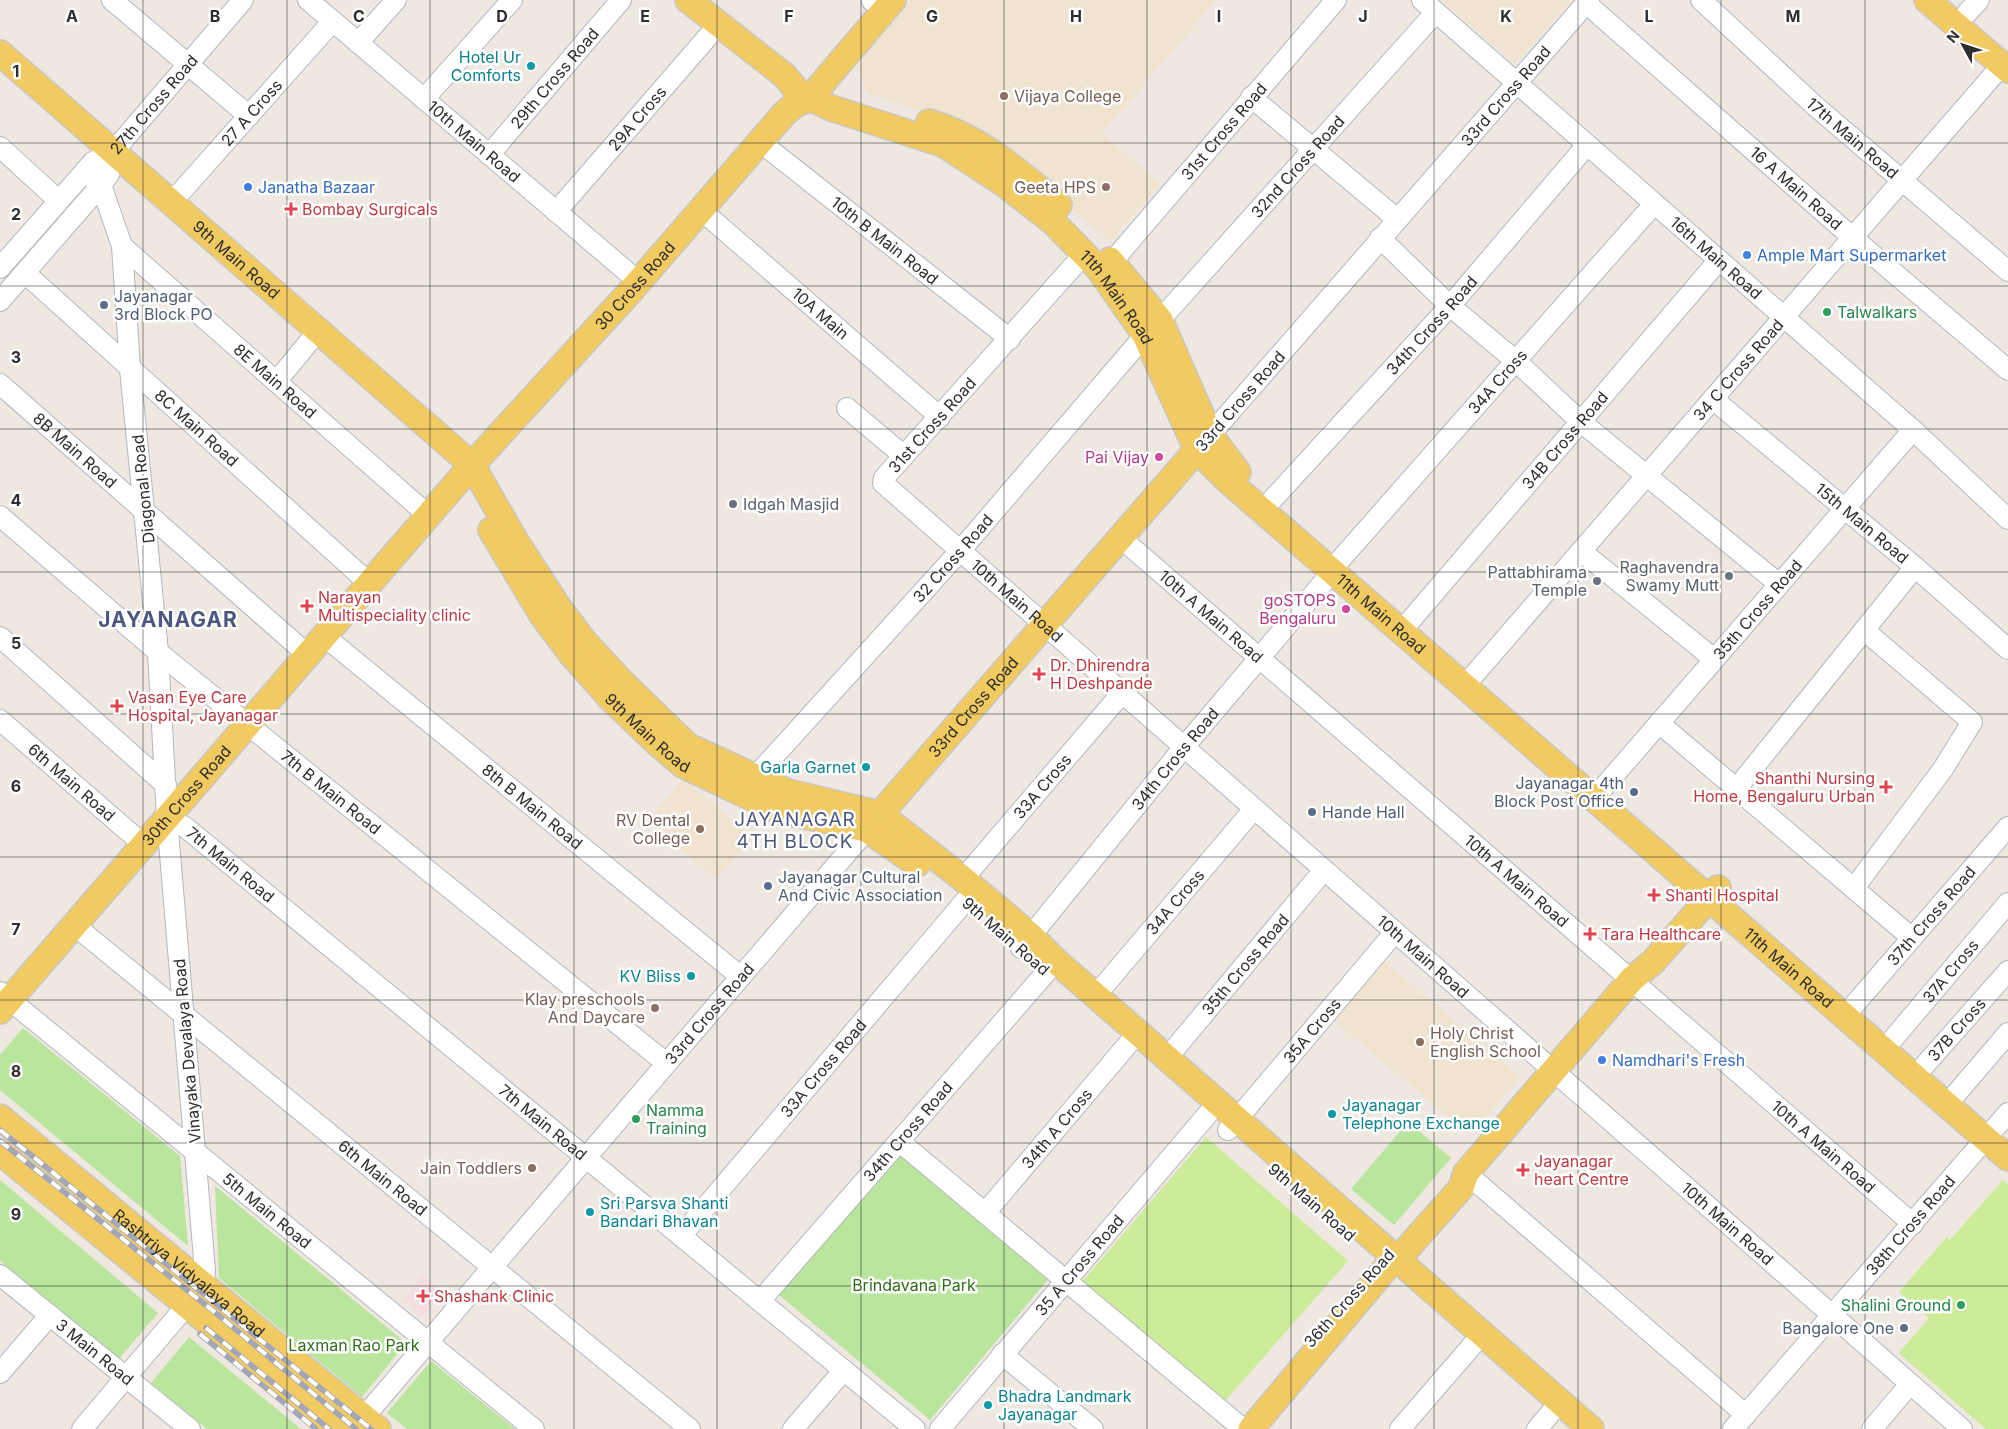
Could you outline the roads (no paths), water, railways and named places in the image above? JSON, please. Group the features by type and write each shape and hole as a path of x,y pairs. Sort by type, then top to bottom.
{"main road":[{"name":"11th Main Road","path":"688,0 801,91 943,144 974,163 1028,202 1085,253 1153,328"},
{"path":"801,91 872,0"},
{"path":"801,91 893,0"},
{"path":"1927,0 2006,61"},
{"path":"1966,4 2006,61"},
{"name":"9th Main Road","path":"0,53 472,465 515,540 559,608 584,641 622,682 688,746 788,792 873,822 964,890 1052,966 1129,1043 1233,1124 1477,1339 1554,1418 1591,1429"},
{"name":"11th Main Road","path":"801,91 951,129 985,147 1066,212 1082,227 1112,262 1153,328 1204,443 1227,480 1336,566 1410,621 1603,788 1708,890 1854,1005 1999,1130 2008,1158"},
{"name":"30 Cross Road","path":"472,465 638,282 760,142 801,91"},
{"name":"11th Main Road","path":"1204,443 1271,501 1336,566 1708,890 1999,1130"},
{"name":"33rd Cross Road","path":"873,822 1204,443"},
{"name":"9th Main Road","path":"472,465 471,494 508,561 542,615 572,655 611,699 656,742 683,765 777,810 873,822"},
{"name":"30th Cross Road","path":"3,1001 74,925 144,845 472,465"},
{"name":"36th Cross Road","path":"1242,1428 1388,1260 1461,1188 1466,1173 1632,979 1645,954 1708,890"},
{"name":"9th Main Road","path":"1052,966 1096,995 1167,1058 1213,1107"},
{"name":"Rashtriya Vidyalaya Road","path":"0,1117 371,1423"},
{"name":"Rashtriya Vidyalaya Road","path":"0,1152 338,1429"}],"street":[{"path":"112,0 249,116"},
{"name":"27th Cross Road","path":"3,257 93,162 113,152 243,0"},
{"name":"10th Main Road","path":"308,0 638,282"},
{"path":"358,43 396,0"},
{"path":"424,99 512,0"},
{"name":"29th Cross Road","path":"489,155 620,0"},
{"name":"31st Cross Road","path":"1112,262 1251,97 1336,0"},
{"name":"17th Main Road","path":"1702,0 1814,104 2008,271"},
{"name":"33rd Cross Road","path":"1204,443 1396,219 1587,1"},
{"name":"16 A Main Road","path":"1587,1 1853,238 2008,370"},
{"name":"16th Main Road","path":"1429,6 1913,430 2008,519"},
{"name":"32nd Cross Road","path":"1153,328 1313,149 1429,6"},
{"name":"27 A Cross","path":"171,203 333,22"},
{"name":"29A Cross","path":"556,212 718,26"},
{"name":"34 C Cross Road","path":"1473,676 2006,61"},
{"path":"1251,97 1396,219"},
{"name":"10th B Main Road","path":"760,142 1010,339"},
{"name":"34th Cross Road","path":"1271,501 1450,306 1587,145"},
{"path":"0,147 58,200"},
{"path":"0,301 109,174 113,152"},
{"name":"Diagonal Road","path":"85,171 100,185 122,246 130,368 146,513 158,652 167,818"},
{"name":"34A Cross","path":"1336,566 1654,204"},
{"name":"10A Main","path":"701,210 940,417"},
{"path":"1380,238 1450,306 1517,362 1581,422 1780,584"},
{"name":"8E Main Road","path":"122,246 429,516"},
{"name":"31st Cross Road","path":"885,485 884,478 1085,253"},
{"name":"34B Cross Road","path":"1410,621 1719,260"},
{"name":"8C Main Road","path":"25,273 370,584"},
{"name":"32 Cross Road","path":"755,777 960,551 1153,328"},
{"path":"276,382 318,331"},
{"name":"8B Main Road","path":"0,384 146,513 316,646"},
{"name":"15th Main Road","path":"1713,399 1915,567 2008,648"},
{"path":"846,408 904,456"},
{"name":"35th Cross Road","path":"1603,788 1913,430"},
{"name":"10th Main Road","path":"885,485 1962,1429"},
{"name":"7th B Main Road","path":"0,516 158,652 666,1063"},
{"name":"10th A Main Road","path":"1122,539 1913,1224"},
{"path":"1580,552 1714,659"},
{"name":"34th Cross Road","path":"1026,942 1184,747 1336,566"},
{"path":"1736,788 1915,567"},
{"path":"1854,888 1943,769 1972,722 1864,630"},
{"path":"0,637 166,785"},
{"name":"8th B Main Road","path":"316,646 740,976"},
{"name":"33A Cross","path":"964,890 1122,693"},
{"name":"6th Main Road","path":"0,720 144,845"},
{"path":"1659,723 1912,938"},
{"name":"34A Cross","path":"1096,995 1254,809"},
{"name":"Vinayaka Devalaya Road","path":"167,818 205,1271 204,1285"},
{"name":"7th Main Road","path":"167,818 192,834 915,1429"},
{"name":"33rd Cross Road","path":"371,1423 427,1342 873,822"},
{"name":"37th Cross Road","path":"1854,1005 2008,827"},
{"name":"35th Cross Road","path":"1167,1058 1324,870"},
{"name":"33A Cross Road","path":"681,1236 964,890"},
{"name":"37A Cross","path":"1892,1039 2008,903"},
{"name":"6th Main Road","path":"74,925 690,1429"},
{"name":"35A Cross","path":"1233,1124 1395,932"},
{"name":"34th Cross Road","path":"760,1301 1052,966"},
{"name":"37B Cross","path":"1924,1066 2008,970"},
{"name":"5th Main Road","path":"3,1001 195,1152 534,1429"},
{"path":"1956,1094 2008,1033"},
{"name":"34th A Cross","path":"985,1213 1129,1043"},
{"name":"35 A Cross Road","path":"940,1429 1213,1107"},
{"name":"38th Cross Road","path":"1739,1422 1913,1224 1999,1130"},
{"path":"899,1141 1242,1428"},
{"path":"1466,1173 1739,1422"},
{"name":"3 Main Road","path":"0,1274 190,1429"},
{"path":"82,1429 204,1285"},
{"path":"0,1373 50,1315"},
{"path":"1400,1429 1477,1339"},
{"path":"1002,1354 1093,1429"},
{"path":"793,1429 844,1370"},
{"path":"1872,1429 1910,1384"}],"railway":[{"path":"0,1130 371,1429"},
{"path":"0,1141 217,1314 356,1429"},
{"path":"206,1328 329,1429"},
{"path":"200,1334 316,1429"}],"place":[{"name":"Hotel Ur Comforts","path":"531,66"},
{"name":"Vijaya College","path":"1004,96"},
{"name":"Janatha Bazaar","path":"248,187"},
{"name":"Geeta HPS","path":"1106,187"},
{"name":"Bombay Surgicals","path":"291,209"},
{"name":"Ample Mart Supermarket","path":"1747,255"},
{"name":"Jayanagar 3rd Block PO","path":"104,305"},
{"name":"Talwalkars","path":"1827,312"},
{"name":"Pai Vijay","path":"1159,457"},
{"name":"Idgah Masjid","path":"733,504"},
{"name":"Raghavendra Swamy Mutt","path":"1729,576"},
{"name":"Pattabhirama Temple","path":"1597,581"},
{"name":"Narayan Multispeciality clinic","path":"307,606"},
{"name":"goSTOPS Bengaluru","path":"1346,609"},
{"name":"Dr. Dhirendra H Deshpande","path":"1039,674"},
{"name":"Vasan Eye Care Hospital, Jayanagar","path":"117,706"},
{"name":"Garla Garnet","path":"866,767"},
{"name":"Shanthi Nursing Home, Bengaluru Urban","path":"1886,787"},
{"name":"Jayanagar 4th Block Post Office","path":"1634,792"},
{"name":"Hande Hall","path":"1312,812"},
{"name":"RV Dental College","path":"700,829"},
{"name":"Jayanagar Cultural And Civic Association","path":"768,886"},
{"name":"Shanti Hospital","path":"1654,895"},
{"name":"Tara Healthcare","path":"1590,934"},
{"name":"KV Bliss","path":"691,976"},
{"name":"Klay preschools And Daycare","path":"655,1008"},
{"name":"Holy Christ English School","path":"1420,1042"},
{"name":"Namdhari's Fresh","path":"1602,1060"},
{"name":"Jayanagar Telephone Exchange","path":"1332,1114"},
{"name":"Namma Training","path":"636,1119"},
{"name":"Jain Toddlers","path":"532,1168"},
{"name":"Jayanagar heart Centre","path":"1523,1170"},
{"name":"Sri Parsva Shanti Bandari Bhavan","path":"590,1212"},
{"name":"Shashank Clinic","path":"423,1296"},
{"name":"Shalini Ground","path":"1961,1305"},
{"name":"Bangalore One","path":"1904,1328"},
{"name":"Bhadra Landmark Jayanagar","path":"988,1405"}],"district":[{"name":"JAYANAGAR","path":"168,620"},
{"name":"JAYANAGAR 4TH BLOCK","path":"795,830"}],"park label":[{"name":"Brindavana Park","path":"914,1285"},
{"name":"Laxman Rao Park","path":"354,1345"}]}
